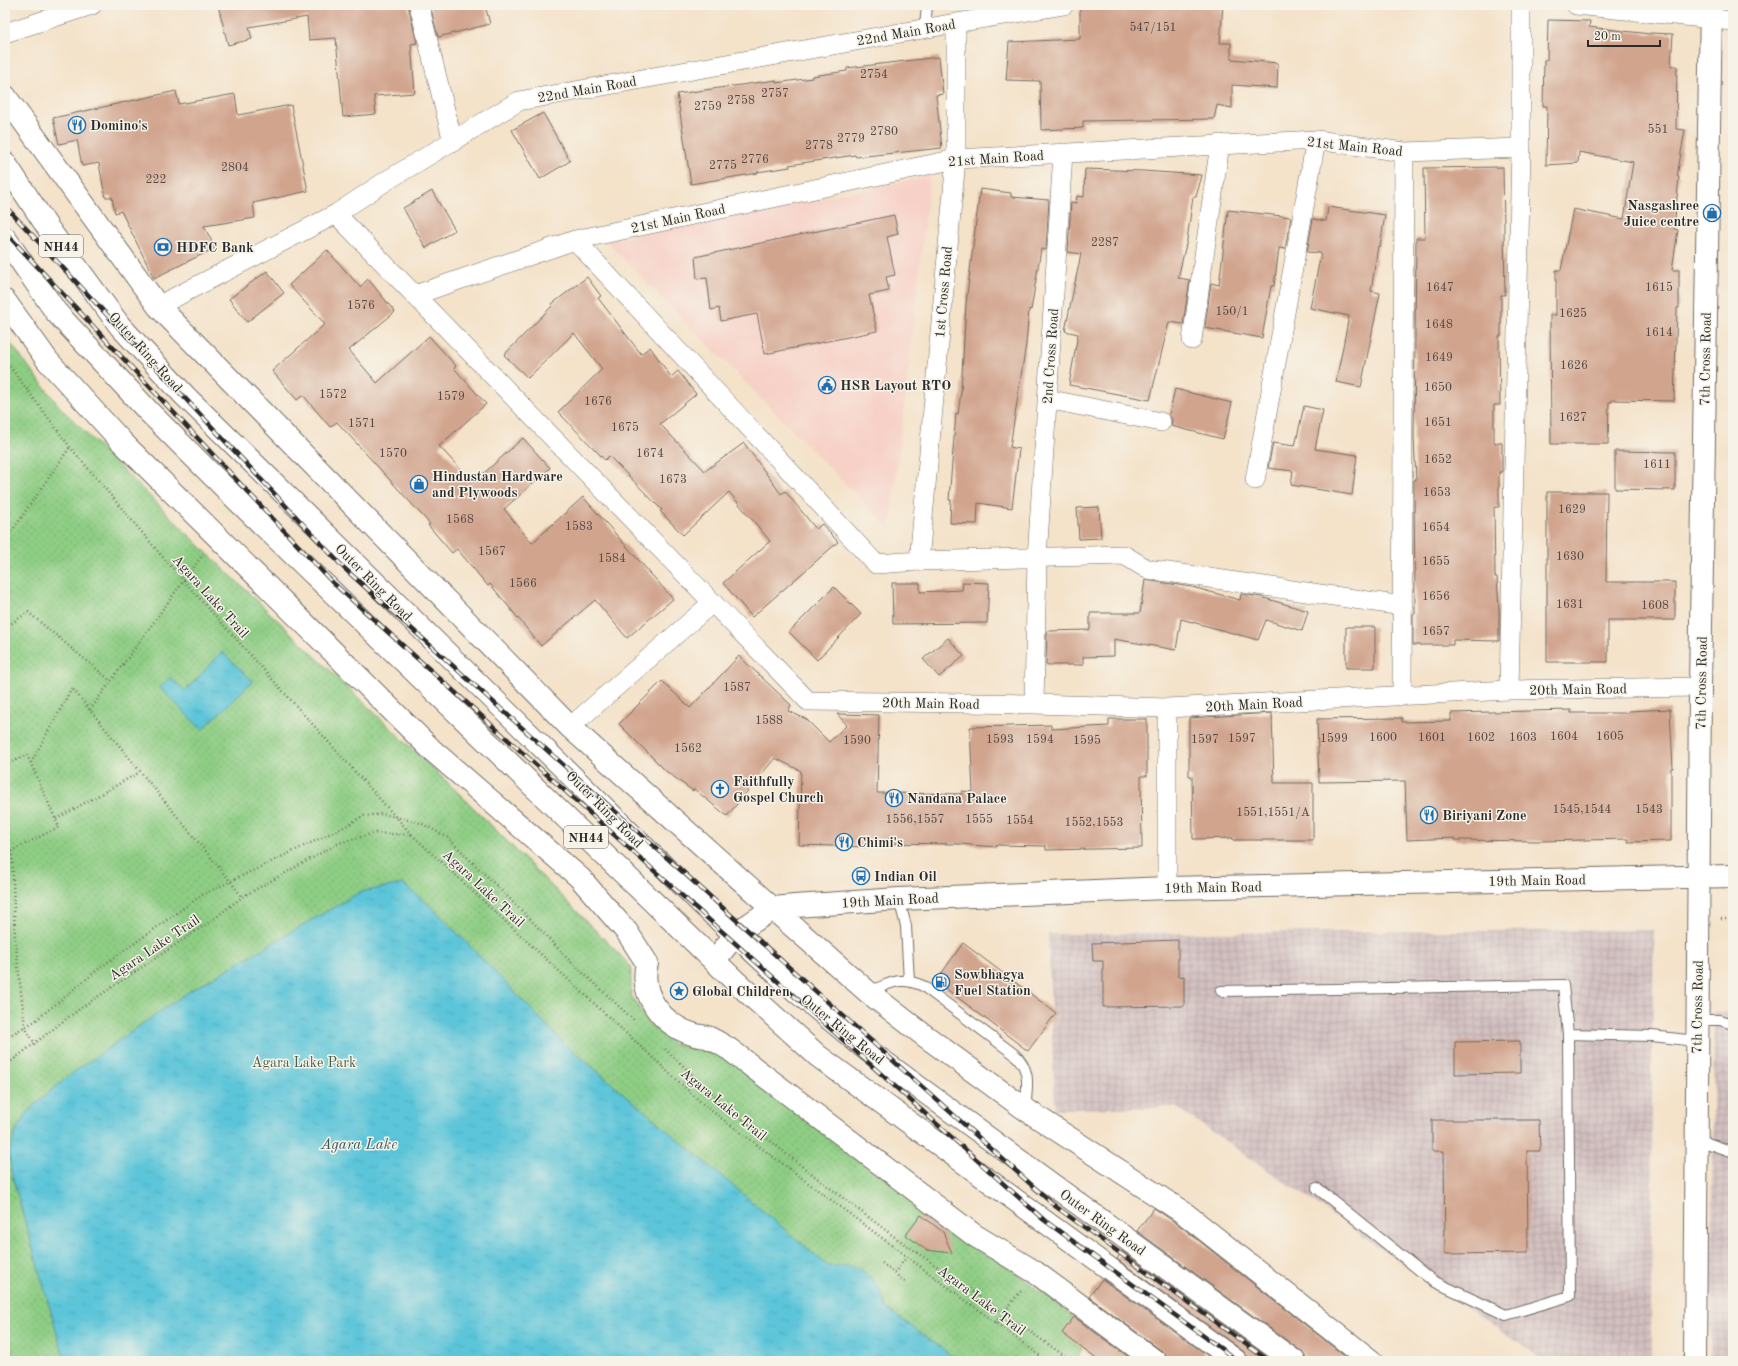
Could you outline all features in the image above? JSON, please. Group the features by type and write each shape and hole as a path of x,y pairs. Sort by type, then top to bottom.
{"main road":[{"name":"7th Cross Road","path":"1695,1361 1698,1140 1697,1030 1700,687 1710,12"},
{"path":"5,96 158,306 570,727 868,992 921,1033 1025,1109 1184,1212 1371,1361"},
{"name":"Outer Ring Road","path":"5,163 50,231 120,326 186,396 735,935 796,991 866,1049 1294,1361"},
{"name":"NH44","path":"5,238 56,312 150,413 250,513 715,960 818,1056 1236,1361"},
{"path":"5,301 48,361 122,442 433,751 580,878 626,932 641,953 647,963 645,985 649,997 656,1009 665,1018 673,1025 692,1034 708,1038 729,1049 974,1235 1035,1272 1155,1361"},
{"name":"19th Main Road","path":"774,908 899,899 1167,888 1733,876"},
{"path":"715,960 735,935 774,908"}],"street":[{"path":"5,33 92,5"},
{"path":"420,5 453,142"},
{"name":"22nd Main Road","path":"158,306 336,214 386,181 519,101 956,23 1008,10 1064,5"},
{"path":"1509,690 1521,148 1521,5"},
{"path":"1576,5 1710,12 1733,21"},
{"name":"1st Cross Road","path":"919,561 956,159 956,23"},
{"path":"1255,480 1316,140"},
{"name":"21st Main Road","path":"415,295 575,240 956,159 1316,140 1404,152 1521,148"},
{"path":"1192,340 1220,144"},
{"path":"1402,696 1404,152"},
{"name":"2nd Cross Road","path":"1034,704 1037,558 1062,153"},
{"path":"336,214 713,602 570,727"},
{"path":"575,240 876,564 919,561 1124,555 1147,569 1403,606"},
{"path":"1047,399 1161,422"},
{"name":"20th Main Road","path":"713,602 808,701 1034,704 1167,708 1509,690 1700,687"},
{"path":"1167,708 1167,888"}],"lane":[{"path":"925,28 927,5"},
{"path":"899,899 906,926 909,981"},
{"path":"868,992 898,980 909,981 924,986 1023,1062 1028,1084 1025,1109"},
{"path":"1221,991 1563,985 1568,1034 1570,1296 1506,1315 1432,1281 1317,1188"},
{"path":"1568,1034 1652,1036 1697,1030 1720,1020 1733,1024"},
{"path":"1698,1140 1733,1152"}],"path":[{"name":"Agara Lake Trail","path":"5,360 70,447 184,581 412,835 706,1106 1047,1361"},
{"path":"5,541 70,447"},
{"path":"90,710 216,536"},
{"path":"5,628 28,612 111,681"},
{"path":"31,763 72,688 230,881 242,898"},
{"path":"5,765 27,755 59,827 5,854"},
{"path":"56,819 140,772"},
{"path":"5,1038 35,1021 101,967 202,894 348,825 363,816 383,814 421,823 448,838 568,959 639,1024"},
{"name":"Agara Lake Trail","path":"5,1066 78,1010 214,919 242,898 338,843 375,833 412,835"},
{"path":"12,851 15,940 25,1027 35,1044"},
{"path":"662,1046 725,1105 822,1182 892,1235 1072,1361"},
{"path":"894,1273 906,1257"},
{"path":"882,1263 905,1282"},
{"path":"995,1323 1035,1272"},
{"path":"5,1344 11,1361"}],"shaded area":[{"name":"HSR Layout RTO","path":"930,176 890,529 606,241"},
{"path":"1654,930 1652,1036 1651,1361 1544,1361 1176,1107 1055,1109 1048,934"},
{"path":"1714,1012 1733,1013 1733,1361 1710,1361"}],"green space":[{"name":"Agara Lake Park","path":"5,336 59,406 205,551 470,804 631,966 631,995 648,1023 674,1044 695,1050 720,1052 801,1109 1090,1329 1078,1358 1083,1361 5,1361"}],"water":[{"path":"222,652 253,681 202,730 160,688 170,677 185,691"},
{"name":"Agara Lake","path":"403,884 432,907 565,1044 828,1266 848,1266 863,1271 878,1287 886,1308 959,1361 65,1361 12,1176 9,1154 16,1130 29,1110 71,1074 185,994 360,892"}],"building":[{"path":"218,5 408,5 417,43 411,44 415,93 374,96 376,114 343,117 336,38 309,40 307,17 249,27 252,39 228,45"},
{"path":"430,5 485,5 490,24 438,37"},
{"path":"1223,5 1220,43 1231,43 1231,59 1278,63 1277,88 1232,85 1232,108 1217,105 1214,119 1083,121 1083,128 1041,130 1040,81 1006,80 1009,42 1080,39 1080,6"},
{"path":"1548,20 1590,21 1589,27 1650,34 1673,34 1671,66 1677,66 1676,129 1685,130 1677,176 1679,176 1674,229 1678,230 1672,270 1679,270 1679,308 1677,308 1674,401 1612,400 1612,402 1609,402 1608,444 1551,444 1550,315 1556,315 1556,270 1561,270 1573,209 1624,219 1633,162 1579,152 1578,163 1546,165 1547,106 1543,106 1544,60 1547,60"},
{"path":"939,57 943,94 936,95 942,148 856,157 855,155 789,165 790,167 691,184 677,94 776,80 776,83 812,78 812,76 847,71 847,68"},
{"path":"176,91 179,104 235,94 238,115 291,105 308,191 253,203 255,218 204,226 215,248 154,278 121,211 115,213 112,197 105,197 99,163 82,166 77,140 59,144 53,118"},
{"path":"543,113 570,161 540,179 512,130"},
{"path":"1503,167 1505,295 1501,295 1501,336 1499,336 1500,405 1494,405 1494,443 1502,443 1502,472 1499,472 1499,507 1494,507 1495,577 1497,577 1499,641 1453,640 1453,645 1413,645 1413,614 1415,614 1414,480 1416,480 1414,438 1416,238 1425,238 1424,168"},
{"path":"1085,169 1202,175 1196,197 1193,197 1187,240 1178,278 1190,280 1183,324 1169,322 1150,400 1069,385 1078,334 1065,331 1081,254 1068,252 1071,202 1076,203 1077,196 1084,197"},
{"path":"980,189 1011,193 1011,197 1049,200 1046,250 1041,249 1031,310 1029,309 1026,344 1010,447 1019,449 1012,508 978,503 977,524 950,523 951,500 949,500 956,413 958,414 961,392 966,303"},
{"path":"432,191 455,230 426,248 403,208"},
{"path":"1328,207 1385,215 1380,246 1378,246 1371,291 1380,293 1361,387 1336,382 1349,316 1310,308 1321,253 1307,252 1313,219 1326,221"},
{"path":"1228,210 1291,217 1285,249 1279,248 1274,286 1271,286 1262,338 1205,328 1211,283 1219,285"},
{"path":"894,215 898,234 887,237 895,275 886,277 889,291 869,295 877,331 765,354 757,314 721,321 719,308 711,310 707,278 697,279 695,257"},
{"path":"327,250 360,287 368,279 395,312 349,350 377,383 429,336 456,366 454,368 486,404 439,446 473,483 523,438 550,468 504,509 532,543 583,497 673,599 627,638 595,600 541,646 490,584 488,586 457,549 452,553 428,525 430,524 337,422 330,427 303,395 297,400 272,371 325,324 289,285"},
{"path":"267,271 284,293 247,322 229,299"},
{"path":"587,277 601,296 598,298 641,354 650,347 671,377 678,371 696,394 660,424 705,471 744,443 781,494 785,491 816,529 822,524 838,542 752,617 723,583 770,541 729,492 683,535 660,511 662,510 609,456 605,460 558,412 602,369 574,333 528,378 504,355 553,305 552,304"},
{"path":"1175,389 1232,403 1223,439 1171,426 1172,419 1169,415"},
{"path":"1304,406 1323,410 1315,449 1357,455 1352,495 1291,485 1293,471 1268,468 1273,443 1295,446"},
{"path":"1615,451 1675,452 1675,490 1615,489"},
{"path":"1547,492 1607,492 1606,582 1675,582 1675,620 1608,620 1608,662 1547,662"},
{"path":"1099,507 1101,538 1079,539 1077,508"},
{"path":"1145,580 1192,587 1240,600 1241,594 1261,597 1308,611 1302,631 1266,620 1258,640 1181,619 1176,650 1114,639 1114,656 1083,657 1083,665 1046,665 1047,631 1090,630 1090,613 1140,613"},
{"path":"963,582 989,583 987,623 893,624 892,583 920,583 920,592 962,590"},
{"path":"834,587 861,614 817,660 789,632"},
{"path":"1346,627 1375,627 1375,668 1346,668"},
{"path":"948,638 964,656 939,677 923,659"},
{"path":"739,656 791,705 788,711 806,719 829,742 847,725 837,714 879,715 877,793 962,794 962,791 973,792 970,727 1051,725 1051,729 1109,726 1109,719 1147,719 1147,776 1141,776 1142,848 1046,850 1046,846 996,845 996,847 960,844 867,843 867,847 799,845 801,771 775,758 727,816 694,789 693,791 667,772 619,724 662,681 690,708"},
{"path":"1670,709 1673,768 1671,768 1671,841 1628,842 1628,839 1539,841 1455,840 1455,838 1407,840 1405,781 1319,782 1317,719 1402,718 1402,722 1451,721 1451,713 1571,710 1571,713 1629,713 1628,711"},
{"path":"1272,713 1274,783 1313,783 1313,840 1233,840 1233,838 1193,839 1192,776 1189,776 1189,718"},
{"path":"1178,940 1178,977 1184,976 1184,1006 1103,1007 1103,961 1093,961 1092,943"},
{"path":"963,943 1056,1013 1028,1051 936,981"},
{"path":"1520,1041 1520,1073 1455,1074 1455,1042"},
{"path":"1432,1120 1539,1120 1540,1151 1527,1151 1528,1253 1445,1254 1444,1151 1432,1151"},
{"path":"1154,1208 1179,1225 1351,1361 1306,1361 1305,1356 1301,1351 1137,1231"},
{"path":"921,1215 943,1232 952,1253 926,1250 906,1235"},
{"path":"1122,1251 1273,1361 1248,1361 1247,1356 1243,1351 1117,1259"},
{"path":"1102,1279 1215,1361 1167,1361 1166,1356 1162,1351 1089,1297"},
{"path":"1074,1317 1134,1361 1099,1361 1062,1333"}],"railway":[{"path":"5,206 344,568 1055,1206 1269,1361"},
{"path":"5,232 332,582 1044,1220 1238,1361"}],"place":[{"name":"Domino's","path":"77,125"},
{"name":"Nasgashree Juice centre","path":"1712,213"},
{"name":"HDFC Bank","path":"163,247"},
{"name":"HSR Layout RTO","path":"827,385"},
{"name":"Hindustan Hardware and Plywoods","path":"419,484"},
{"name":"Faithfully Gospel Church","path":"720,789"},
{"name":"Nandana Palace","path":"894,798"},
{"name":"Biriyani Zone","path":"1429,815"},
{"name":"Chimi's","path":"844,842"},
{"name":"Indian Oil","path":"861,876"},
{"name":"Sowbhagya Fuel Station","path":"941,982"},
{"name":"Global Children","path":"679,991"}]}
